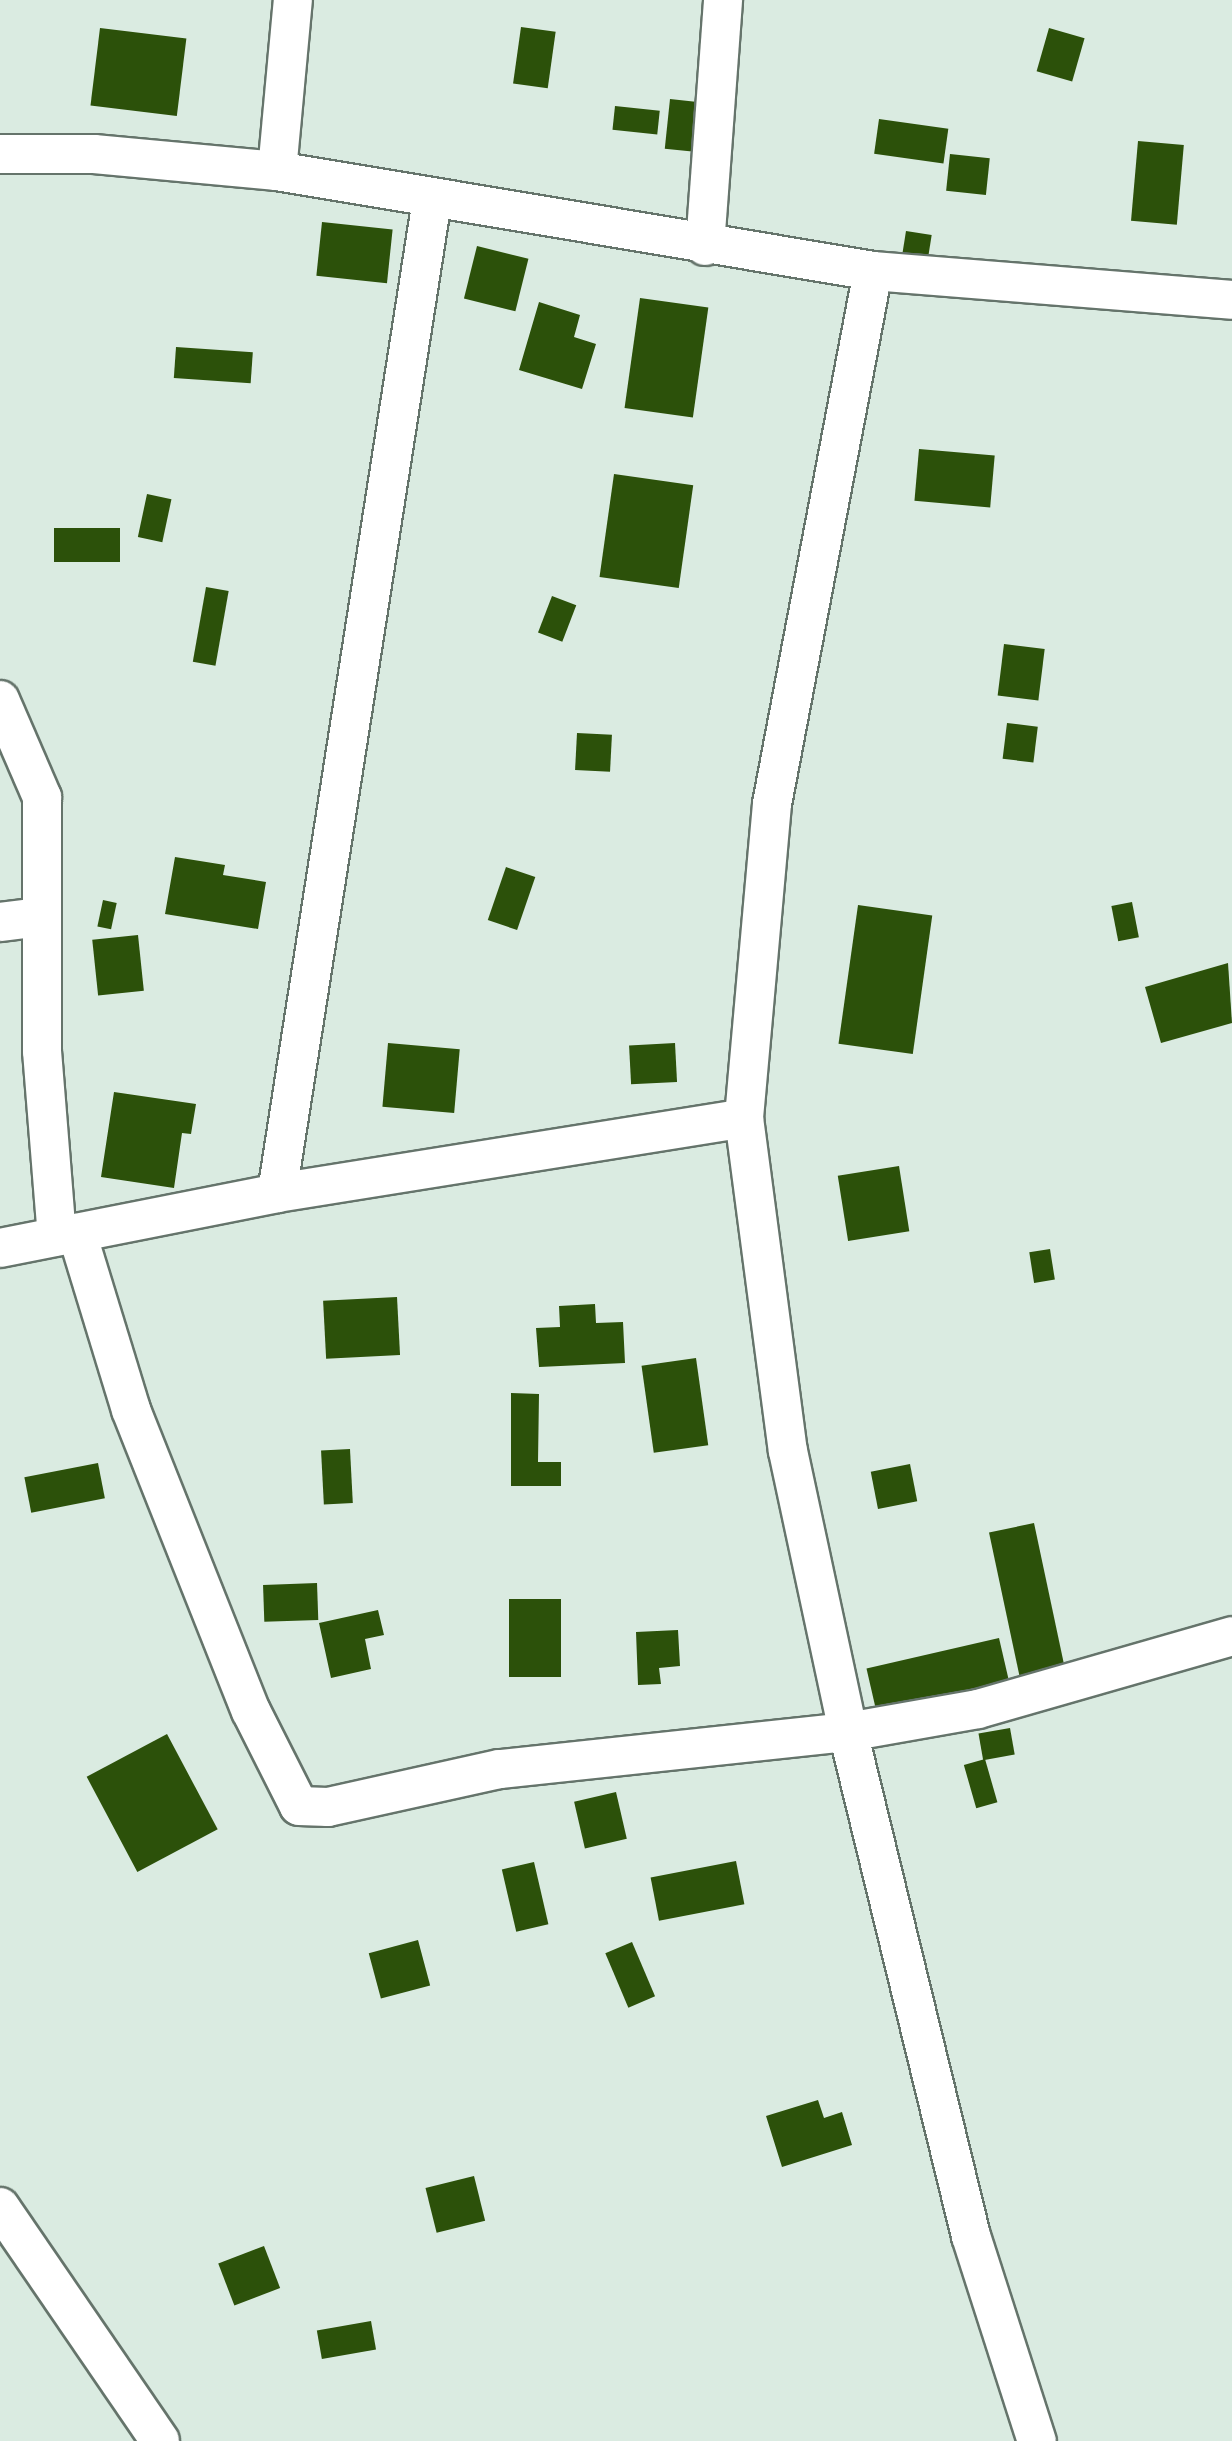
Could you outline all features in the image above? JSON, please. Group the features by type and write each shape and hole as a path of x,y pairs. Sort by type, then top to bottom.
{"street":[{"path":"277,171 293,0"},
{"path":"705,247 723,0"},
{"path":"0,154 94,154 277,171 705,247 873,271 1232,300"},
{"path":"277,1193 432,200"},
{"path":"873,271 772,804 744,1118 788,1451 848,1732 971,2236 1037,2441"},
{"path":"0,700 42,797 42,1051 67,1235 131,1410 251,1711 299,1806 328,1807 500,1769 848,1732 978,1709 1232,1636"},
{"path":"0,922 41,917"},
{"path":"0,1248 277,1193 744,1118"},
{"path":"0,2207 160,2441"}],"building":[{"path":"521,27 556,32 548,88 513,83"},
{"path":"100,28 186,39 177,116 90,105"},
{"path":"1049,28 1085,38 1072,81 1037,71"},
{"path":"670,99 700,102 695,152 665,149"},
{"path":"615,106 660,111 657,135 612,130"},
{"path":"879,119 948,129 943,163 874,154"},
{"path":"1138,141 1184,145 1177,225 1131,221"},
{"path":"950,154 990,158 986,195 946,191"},
{"path":"322,222 393,229 387,283 316,276"},
{"path":"906,231 932,235 928,257 903,253"},
{"path":"477,246 528,259 515,311 464,298"},
{"path":"640,298 708,308 693,418 625,408"},
{"path":"539,302 580,315 574,337 596,344 582,389 519,370"},
{"path":"176,347 253,352 251,383 174,378"},
{"path":"919,449 995,456 990,507 914,501"},
{"path":"614,474 693,485 679,588 600,577"},
{"path":"147,494 171,499 162,542 138,537"},
{"path":"54,528 120,528 120,562 54,562"},
{"path":"206,587 229,591 215,666 193,662"},
{"path":"552,596 576,605 562,642 538,632"},
{"path":"1004,644 1045,649 1038,701 998,696"},
{"path":"1007,723 1038,727 1033,763 1003,759"},
{"path":"577,733 612,735 610,772 575,770"},
{"path":"175,857 225,865 223,875 266,882 258,929 165,914"},
{"path":"506,867 535,877 517,930 488,920"},
{"path":"103,900 117,903 111,929 97,926"},
{"path":"1132,902 1139,937 1118,941 1111,906"},
{"path":"858,905 932,915 913,1054 839,1044"},
{"path":"138,935 144,991 98,996 92,940"},
{"path":"1228,963 1232,1023 1161,1043 1145,987"},
{"path":"388,1043 460,1049 454,1113 382,1107"},
{"path":"675,1043 677,1082 631,1084 629,1045"},
{"path":"114,1092 196,1104 191,1134 182,1133 174,1188 101,1177"},
{"path":"899,1166 909,1231 848,1241 838,1176"},
{"path":"1050,1249 1055,1280 1034,1283 1029,1252"},
{"path":"397,1297 400,1355 326,1359 323,1301"},
{"path":"595,1304 596,1323 623,1322 625,1363 539,1367 536,1328 560,1327 559,1306"},
{"path":"696,1358 708,1445 654,1453 642,1366"},
{"path":"511,1393 539,1394 538,1462 561,1462 561,1486 511,1486"},
{"path":"350,1449 353,1503 324,1504 321,1451"},
{"path":"98,1463 105,1498 31,1513 24,1477"},
{"path":"910,1464 917,1501 878,1509 871,1472"},
{"path":"1034,1523 1066,1674 1021,1683 989,1533"},
{"path":"317,1583 318,1620 264,1622 263,1585"},
{"path":"509,1599 561,1599 561,1677 509,1677"},
{"path":"378,1610 384,1635 365,1639 371,1669 331,1678 319,1623"},
{"path":"678,1630 680,1666 659,1668 661,1684 638,1685 636,1632"},
{"path":"999,1638 1009,1681 876,1711 866,1669"},
{"path":"1010,1728 1015,1755 983,1760 978,1734"},
{"path":"167,1734 218,1829 137,1872 87,1777"},
{"path":"985,1759 997,1802 976,1808 964,1765"},
{"path":"616,1792 627,1839 585,1848 574,1802"},
{"path":"736,1861 744,1904 659,1921 651,1878"},
{"path":"534,1862 548,1924 516,1932 502,1869"},
{"path":"418,1940 430,1985 381,1999 369,1953"},
{"path":"632,1942 655,1996 628,2008 605,1953"},
{"path":"818,2100 824,2118 842,2112 852,2145 782,2167 766,2116"},
{"path":"474,2176 485,2221 437,2233 425,2188"},
{"path":"264,2246 280,2288 234,2306 218,2264"},
{"path":"371,2321 376,2350 322,2359 317,2331"}]}
